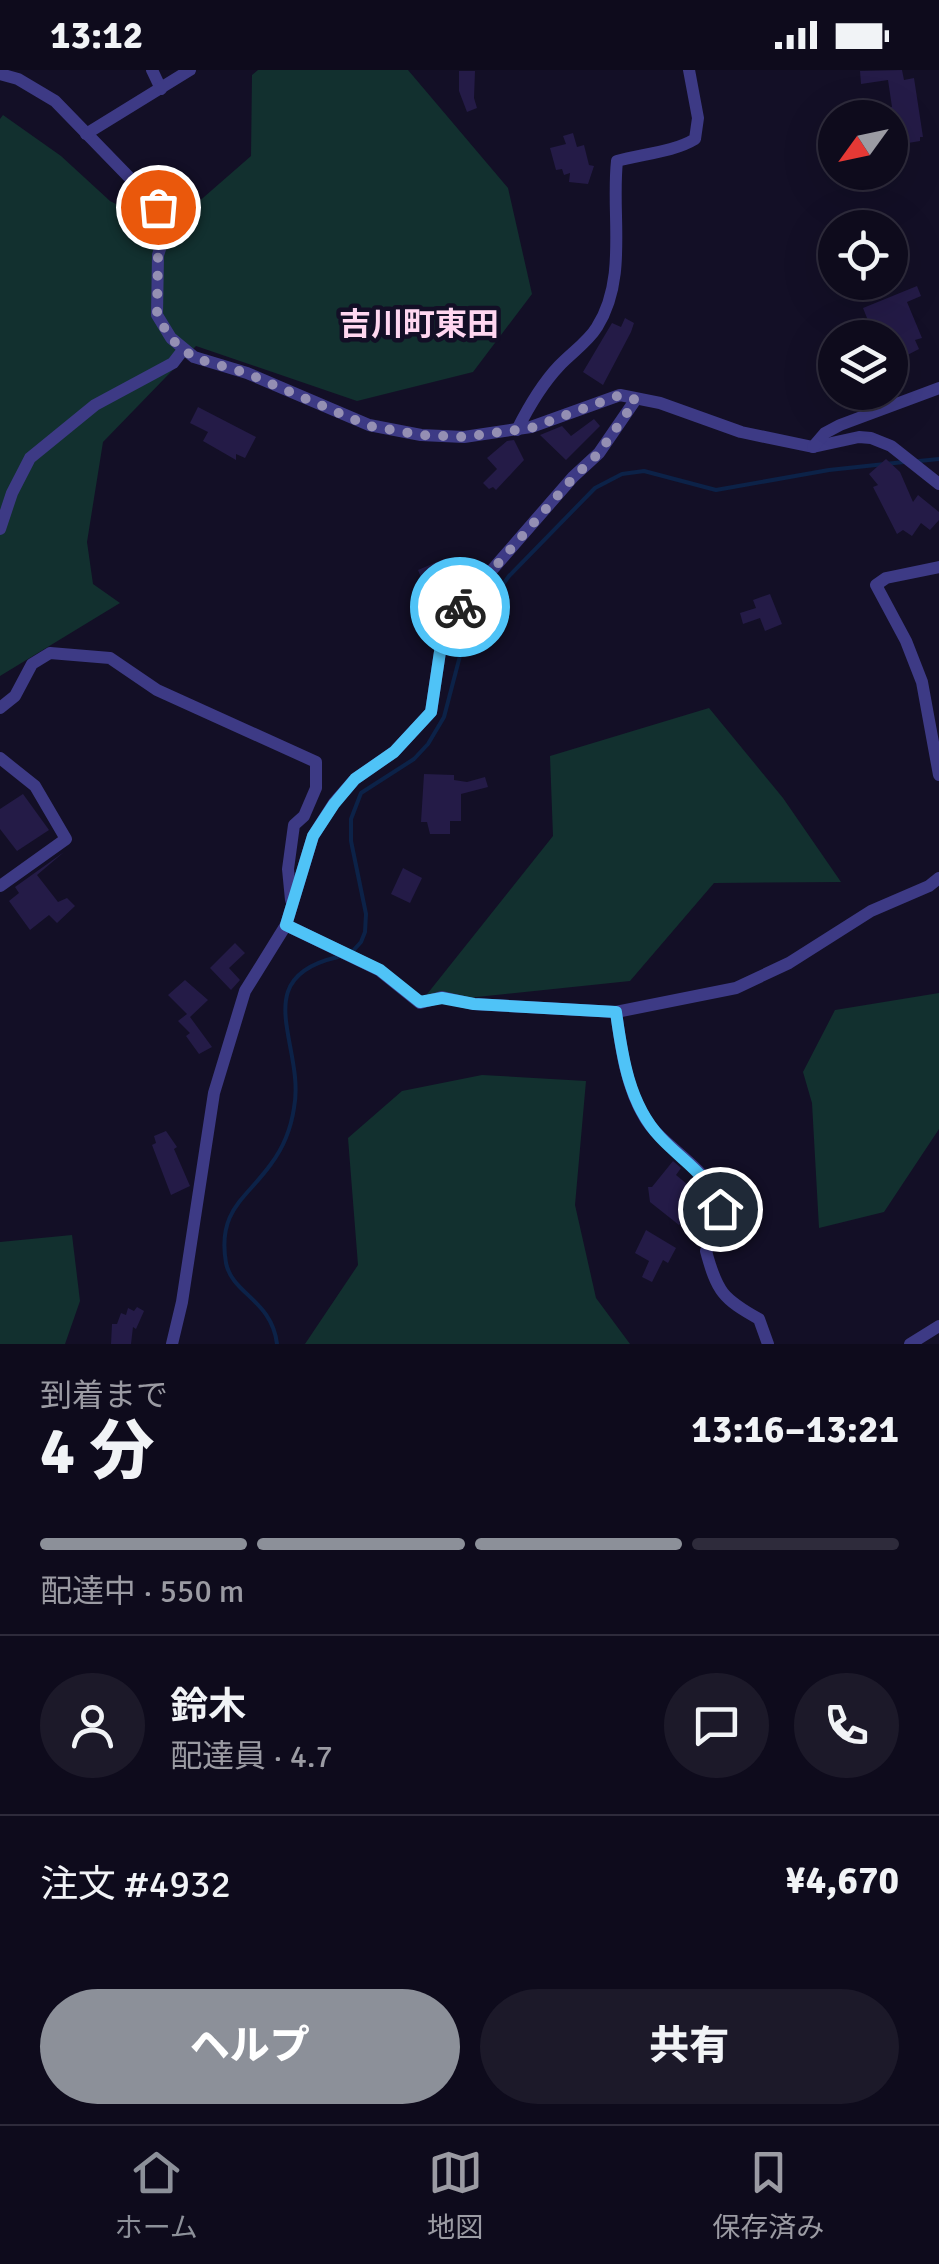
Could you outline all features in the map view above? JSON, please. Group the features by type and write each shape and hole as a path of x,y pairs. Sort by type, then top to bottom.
{"street":[{"path":"152,70 160,90"},
{"path":"86,134 190,70"},
{"path":"517,430 536,393 596,329 608,302 616,244 617,161 670,147 682,148 695,139 698,118 689,70"},
{"path":"0,74 18,75 56,100 158,207 167,228 158,255 157,315 170,338 194,358 316,400 369,426 421,435 464,437 517,430 620,395 660,403 740,432 813,447 871,438 891,446 939,484"},
{"path":"0,528 30,458 95,406 174,362 182,350"},
{"path":"813,447 824,433 840,424 939,388"},
{"path":"172,1344 222,1061 245,992 286,925 313,836 355,779 394,752 431,712 444,625 599,453 636,400"},
{"path":"939,567 886,578 876,584 906,640 922,682 939,775"},
{"path":"0,708 15,696 32,664 50,652 110,658 157,690 316,762 316,788 304,816 294,825 288,870 292,905"},
{"path":"0,758 34,786 66,840 0,886"},
{"path":"286,925 380,970 420,1002 442,998 474,1004 616,1012 736,988 789,963 870,911 939,878"},
{"path":"616,1012 632,1091 646,1120 662,1140 699,1170 717,1197 720,1225 706,1251 713,1278 728,1302 759,1319 768,1344"},
{"path":"910,1344 939,1326"}],"green space":[{"path":"258,70 408,70 508,188 532,294 473,372 357,401 196,346 103,442 87,542 93,584 120,603 0,676 0,119 3,115 61,156 110,201 157,225 196,204 251,156 252,75"},
{"path":"709,708 783,798 841,882 714,883 630,981 420,1003 553,836 550,756"},
{"path":"939,993 939,1129 884,1212 819,1228 812,1103 803,1072 835,1010"},
{"path":"482,1075 586,1081 575,1205 596,1298 630,1344 305,1344 358,1265 348,1138 402,1091"},
{"path":"72,1235 80,1301 65,1344 0,1344 0,1242"}],"building":[{"path":"902,70 904,80 914,78 923,137 920,141 908,143 908,100 891,100 888,80 861,84 860,71"},
{"path":"459,71 475,71 477,108 467,112 459,91"},
{"path":"573,133 577,147 584,145 589,165 594,166 588,184 569,182 570,173 564,175 562,169 556,170 550,148 566,144 563,136"},
{"path":"917,286 921,296 907,302 922,338 915,340 919,349 908,355 908,320 868,320 863,308 883,300 908,300 908,290"},
{"path":"625,318 634,323 603,385 583,372 612,323 621,327"},
{"path":"198,407 256,437 245,458 236,454 236,460 203,441 208,432 190,423"},
{"path":"594,419 600,426 566,460 540,435 562,426 571,436"},
{"path":"514,440 524,460 496,490 489,489 483,483 497,469 487,458 507,441"},
{"path":"886,459 900,472 913,502 918,495 939,512 939,520 930,530 921,523 912,536 903,530 897,534 873,487 878,485 869,474"},
{"path":"444,559 449,570 442,573 452,596 432,604 418,570"},
{"path":"770,594 782,624 765,631 760,618 743,624 740,613 756,608 753,600"},
{"path":"424,774 454,775 454,780 467,782 485,777 488,787 461,794 461,821 450,821 450,834 430,834 427,822 421,822"},
{"path":"23,794 49,830 17,851 0,829 0,809"},
{"path":"64,852 37,875 58,902 67,898 75,906 57,923 49,915 30,930 9,901 19,893 15,887"},
{"path":"403,868 422,878 410,903 391,894"},
{"path":"235,943 245,953 229,968 240,980 231,990 210,968"},
{"path":"185,980 208,1000 190,1017 212,1047 199,1054 186,1036 190,1033 178,1021 187,1014 168,995"},
{"path":"166,1131 177,1147 174,1149 190,1186 171,1195 152,1145 156,1143 154,1136"},
{"path":"673,1161 681,1168 676,1175 699,1194 689,1206 693,1209 679,1225 650,1202 648,1187"},
{"path":"646,1230 676,1248 668,1263 663,1260 652,1282 642,1277 649,1261 635,1253"},
{"path":"137,1307 144,1311 136,1329 133,1327 131,1344 111,1344 112,1324 117,1324 121,1313 126,1315 128,1308 134,1311"}],"waterway":[{"path":"919,461 939,459"},
{"path":"352,952 365,932 366,914 351,841 351,819 361,793 414,759 428,744 444,717 461,652 477,621 509,576 595,488 622,474 644,471 716,490 829,470 904,462"},
{"path":"277,1344 268,1317 230,1274 224,1245 226,1230 236,1207 283,1145 291,1123 296,1085 286,998 294,981 310,967 338,957"}],"way so far":[{"path":"158,207 167,228 158,255 157,315 170,338 194,358 316,400 369,426 421,435 464,437 531,428 620,395 636,400 599,453 460,607"}],"district":[{"name":"吉川町東田","path":"419,324"}],"route":[{"path":"460,607 444,625 431,712 394,752 355,779 334,804 313,836 286,925 380,970 420,1002 442,998 474,1004 616,1012 632,1091 646,1120 662,1140 699,1170 717,1197 720,1209"}]}
